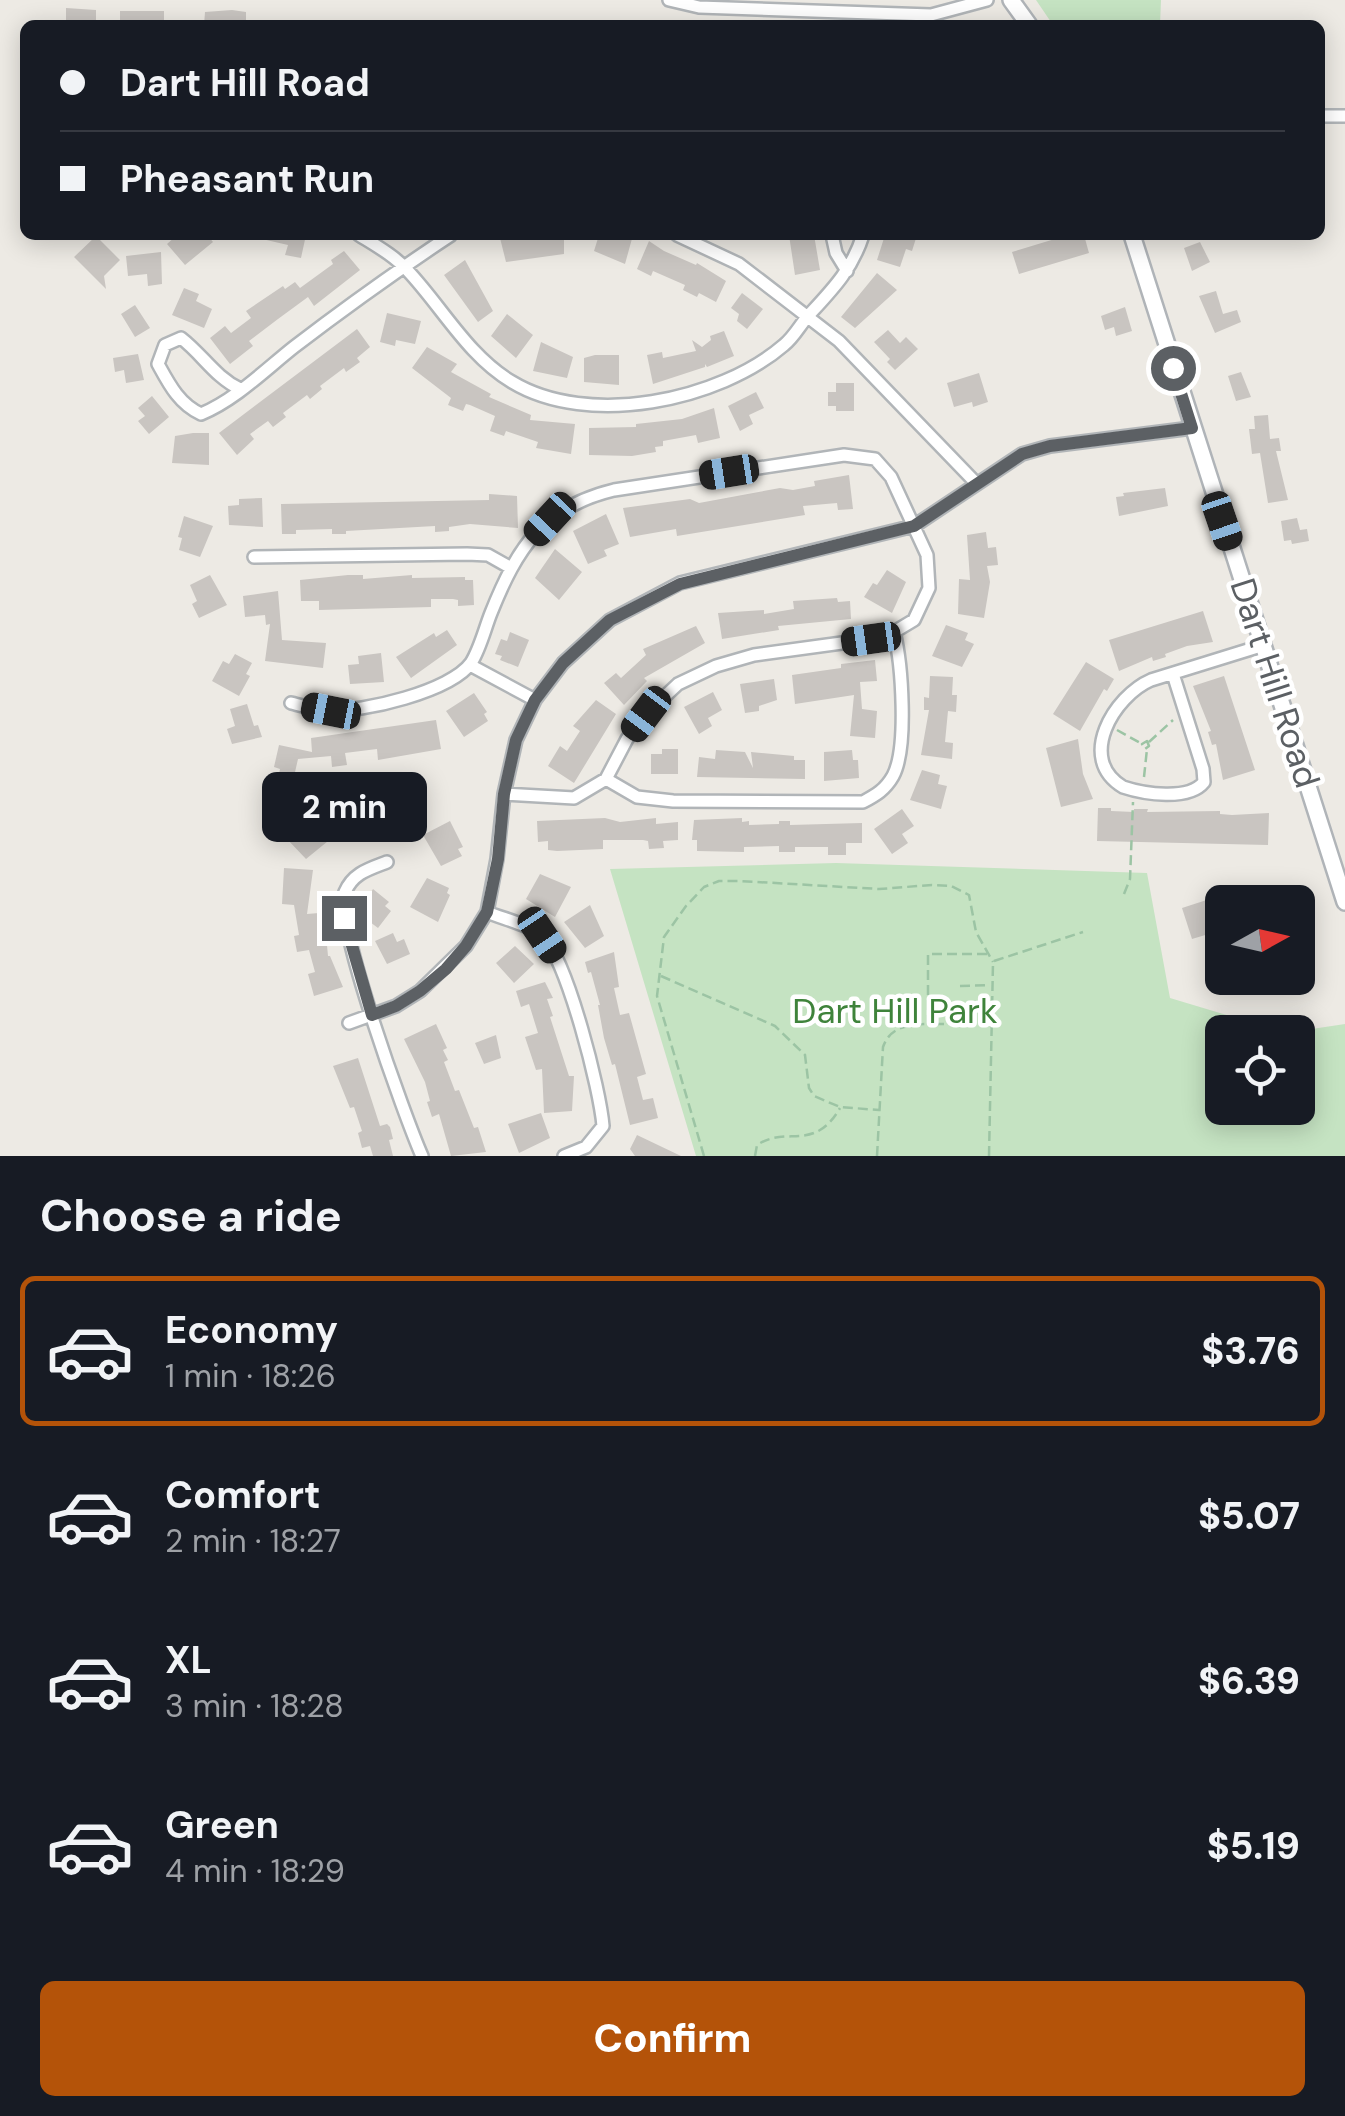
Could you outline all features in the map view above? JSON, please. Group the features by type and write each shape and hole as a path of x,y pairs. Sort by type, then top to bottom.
{"main road":[{"name":"Dart Hill Road","path":"1134,240 1345,902"}],"street":[{"path":"669,0 699,7 931,15 987,0"},
{"path":"366,240 405,267 472,349 510,381 544,397 592,404 642,403 683,396 742,374 786,344 855,260 861,240"},
{"path":"240,389 220,380 194,347 181,338 164,345 158,364 188,409 200,414 215,408 444,240"},
{"path":"688,240 739,264 842,344 975,482"},
{"path":"833,240 836,254 847,271"},
{"path":"350,1024 396,1006 420,991 466,946 487,912 516,740 535,700 563,663 610,620 680,584 914,526 1022,454 1050,446 1192,428"},
{"path":"291,703 331,711 403,700 440,686 470,664 511,568 528,542 550,519 580,498 844,455 874,459 891,477 927,555 929,588 914,620 871,639 754,655 716,666 678,684 637,727 606,778 574,798 504,794"},
{"path":"254,557 468,554 488,556 511,568"},
{"path":"606,778 637,797 674,801 862,802 882,792 895,772 902,697 902,663 894,632"},
{"path":"1173,674 1204,782 1190,792 1138,791 1110,778 1100,750 1102,737 1124,697 1134,687 1173,674 1264,645"},
{"path":"470,664 535,700"},
{"path":"386,862 358,872 343,894 344,918 372,1015 422,1156"},
{"path":"487,912 542,935 559,960 600,1097 603,1126 586,1147 564,1156"}],"path":[{"path":"1142,744 1168,722 1186,715"},
{"path":"1122,734 1147,749"},
{"path":"1124,894 1130,879 1138,791 1148,742"},
{"path":"704,1156 657,996 667,930 704,888 719,881 879,889 951,886 969,896 976,932 992,962 990,1156"},
{"path":"992,962 1083,932"},
{"path":"928,1024 928,954 988,954"},
{"path":"660,976 775,1026 804,1056 811,1093 840,1107 879,1110"},
{"path":"960,986 992,986"},
{"path":"877,1156 886,1038 908,1025 992,1024"},
{"path":"755,1156 757,1145 766,1139 790,1139 831,1125 840,1107"}],"green space":[{"path":"1036,0 1161,0 1160,20 1050,20"},
{"name":"Dart Hill Park","path":"836,863 1147,873 1170,998 1226,1015 1205,1015 1205,1125 1315,1125 1315,1029 1345,1024 1345,1156 696,1156 610,869"}],"building":[{"path":"66,8 96,10 96,20 66,20"},
{"path":"120,11 164,11 164,20 120,20"},
{"path":"205,12 246,12 246,20 204,20"},
{"path":"92,240 100,240 120,260 104,276 106,289 74,257"},
{"path":"171,240 213,242 185,265 167,244"},
{"path":"266,240 305,240 301,258 285,255 288,245"},
{"path":"500,240 564,240 564,254 506,262"},
{"path":"597,240 632,240 625,264 594,251"},
{"path":"790,240 815,240 820,270 795,275"},
{"path":"883,240 915,240 912,251 906,249 900,267 877,260"},
{"path":"1052,240 1085,240 1089,253 1019,274 1012,252"},
{"path":"649,241 726,281 716,302 699,293 697,297 683,290 685,285 653,271 651,276 637,269"},
{"path":"1200,242 1210,262 1192,271 1184,248"},
{"path":"344,251 360,270 314,306 308,297 249,341 253,346 230,364 210,338 225,326 231,333 251,318 246,311 283,286 285,289 295,282 300,288"},
{"path":"161,252 162,284 148,286 147,274 128,276 126,256"},
{"path":"465,260 493,311 478,322 444,275"},
{"path":"877,273 897,290 855,328 841,317"},
{"path":"184,288 199,294 196,301 212,309 204,328 172,315"},
{"path":"1216,291 1223,314 1237,310 1241,322 1215,333 1199,296"},
{"path":"742,293 763,309 747,329 737,321 739,314 731,308"},
{"path":"135,305 150,328 135,337 121,314"},
{"path":"1125,307 1132,331 1116,336 1114,327 1105,330 1101,316"},
{"path":"387,313 421,321 415,344 396,340 395,346 380,342"},
{"path":"507,314 533,335 516,358 491,336"},
{"path":"357,329 370,347 357,358 360,362 346,372 344,368 310,399 307,395 283,413 286,417 273,427 268,421 250,434 254,439 237,455 219,433"},
{"path":"888,330 900,343 906,337 918,349 895,370 874,342"},
{"path":"724,331 734,356 653,384 647,355 662,352 663,358 696,351 692,340 702,347 711,340 710,336"},
{"path":"541,342 573,357 567,378 533,371"},
{"path":"427,347 457,364 451,372 491,394 489,397 531,415 530,420 575,424 571,454 536,448 538,442 506,431 504,436 490,431 495,416 466,404 463,411 448,405 451,398 412,368"},
{"path":"138,354 144,380 126,383 124,370 115,372 113,358"},
{"path":"619,355 619,385 584,382 584,358"},
{"path":"1241,372 1251,397 1236,401 1228,376"},
{"path":"979,373 988,402 954,407 947,383"},
{"path":"836,383 854,383 854,411 836,411 836,406 828,406 828,392 836,392"},
{"path":"756,392 764,408 749,415 753,424 740,431 728,406"},
{"path":"152,396 169,417 149,434 138,421 145,416 138,408"},
{"path":"714,408 720,438 698,443 696,435 663,441 663,446 655,447 656,452 632,456 589,455 589,428 636,427 682,419"},
{"path":"1268,415 1270,439 1279,438 1281,451 1276,451 1288,500 1268,503 1260,453 1252,454 1249,429 1255,429 1254,416"},
{"path":"209,433 209,465 172,463 175,436"},
{"path":"849,475 853,509 838,510 837,503 803,506 805,515 677,536 676,529 630,537 623,508 690,499 699,503 780,488 793,490 815,486 814,481"},
{"path":"1165,488 1168,506 1119,516 1116,497"},
{"path":"489,494 517,496 518,528 470,524 435,532 435,526 346,534 332,534 332,529 282,534 281,504 489,500"},
{"path":"262,498 263,527 229,525 228,506 239,505 239,499"},
{"path":"606,514 619,544 604,550 607,556 588,564 573,531"},
{"path":"184,516 213,526 200,557 179,550"},
{"path":"1297,518 1300,530 1307,529 1309,541 1292,544 1291,540 1284,541 1281,521"},
{"path":"986,532 988,548 996,547 998,565 987,566 990,582 984,618 958,614 959,579 970,580 967,535"},
{"path":"555,549 582,572 559,600 535,578"},
{"path":"887,570 906,582 892,613 864,597"},
{"path":"210,575 227,605 199,618 192,604 197,601 190,585"},
{"path":"363,575 363,579 412,575 465,577 473,580 474,605 458,606 458,600 431,599 431,607 319,610 319,601 301,601 300,580"},
{"path":"278,591 282,640 326,643 323,668 265,661 270,624 266,625 265,615 245,617 243,596"},
{"path":"837,598 838,602 850,601 851,619 778,626 779,630 722,639 718,613 764,610 764,614 794,609 793,601"},
{"path":"1203,611 1213,642 1187,646 1165,654 1166,657 1153,661 1152,657 1119,671 1109,640"},
{"path":"946,625 968,633 965,640 974,644 962,667 932,656"},
{"path":"696,626 705,643 644,678 647,681 624,705 604,683 616,673 621,678 646,655 643,649"},
{"path":"447,630 457,645 411,678 396,657 434,633 436,637"},
{"path":"510,632 529,640 518,667 495,654 501,639 507,641"},
{"path":"381,653 384,682 350,684 348,665 359,664 358,656"},
{"path":"235,654 252,663 239,696 212,681 223,661 229,664"},
{"path":"875,660 877,681 860,682 862,709 877,711 875,738 850,736 854,695 795,704 792,675"},
{"path":"1086,662 1114,679 1080,731 1053,714"},
{"path":"930,676 953,677 956,712 948,711 945,742 953,743 952,759 921,755 929,710 924,710 924,697 929,698"},
{"path":"1224,676 1255,770 1223,780 1216,744 1212,745 1208,732 1211,731 1193,686"},
{"path":"774,679 777,700 759,706 759,711 745,713 740,684"},
{"path":"713,692 722,710 708,718 712,726 699,734 684,707"},
{"path":"474,693 487,712 484,714 488,721 464,737 446,711"},
{"path":"596,700 616,714 574,783 548,766 560,746 567,751 580,731 573,726"},
{"path":"247,704 262,737 232,744 227,729 235,726 230,709"},
{"path":"436,720 441,749 378,760 377,749 345,753 347,765 332,767 331,756 298,759 293,781 278,778 280,769 274,767 279,745 312,752 311,738"},
{"path":"1078,739 1083,774 1093,799 1061,807 1046,748"},
{"path":"662,749 678,749 678,774 651,774 651,754 662,754"},
{"path":"716,750 745,752 753,768 751,752 794,756 794,760 805,760 805,779 697,777 699,757 715,759"},
{"path":"852,750 853,760 858,760 859,778 824,781 824,752"},
{"path":"922,770 940,775 938,784 947,786 941,809 910,800"},
{"path":"390,791 423,799 416,828 384,818"},
{"path":"358,804 360,811 370,808 376,826 353,833 355,838 344,841 335,811"},
{"path":"1098,808 1134,812 1220,811 1232,815 1269,813 1268,845 1097,841"},
{"path":"902,809 914,826 902,834 908,843 892,854 874,829"},
{"path":"311,814 333,837 306,859 287,839"},
{"path":"605,818 620,822 656,818 656,824 678,822 678,840 663,841 664,848 649,849 648,841 643,840 603,840 603,849 557,851 548,850 548,841 538,842 537,821"},
{"path":"742,818 749,825 779,821 790,821 790,825 862,823 862,843 846,843 846,855 828,855 828,847 795,847 795,852 779,852 779,846 744,847 744,852 697,851 697,840 692,840 694,820"},
{"path":"450,821 463,847 458,849 462,856 441,866 423,835"},
{"path":"284,868 313,870 307,914 319,913 321,925 325,924 328,956 343,987 314,996 308,974 315,972 309,950 297,952 294,936 299,935 294,905 282,904"},
{"path":"540,874 571,887 555,917 526,899"},
{"path":"427,878 449,888 450,895 438,922 410,907"},
{"path":"373,889 389,902 385,906 391,911 378,928 358,913"},
{"path":"1205,901 1205,935 1192,939 1182,908"},
{"path":"590,905 604,936 585,948 564,922"},
{"path":"393,933 397,942 404,939 410,954 387,964 375,941"},
{"path":"515,946 534,964 514,983 496,963"},
{"path":"614,952 619,987 614,988 620,1015 629,1013 646,1074 637,1077 643,1100 653,1098 658,1118 630,1125 615,1064 612,1065 604,1038 591,972 588,973 585,962"},
{"path":"545,982 553,998 547,999 553,1016 550,1017 569,1076 574,1076 572,1111 544,1113 542,1069 536,1070 525,1037 538,1033 529,1004 521,1007 516,991"},
{"path":"436,1024 447,1048 443,1050 448,1060 444,1062 455,1091 459,1090 474,1128 478,1127 486,1152 451,1156 439,1114 432,1117 425,1082 404,1039"},
{"path":"496,1035 501,1058 484,1064 475,1043"},
{"path":"358,1058 380,1126 390,1127 393,1156 373,1156 370,1146 362,1148 358,1133 362,1131 354,1107 350,1108 333,1066"},
{"path":"541,1113 550,1138 519,1153 508,1124"},
{"path":"637,1135 681,1156 635,1156 630,1149"}],"route":[{"path":"344,918 372,1015 420,991 466,946 487,912 516,740 535,700 563,663 610,620 680,584 914,526 1022,454 1050,446 1192,428 1173,368"}]}
